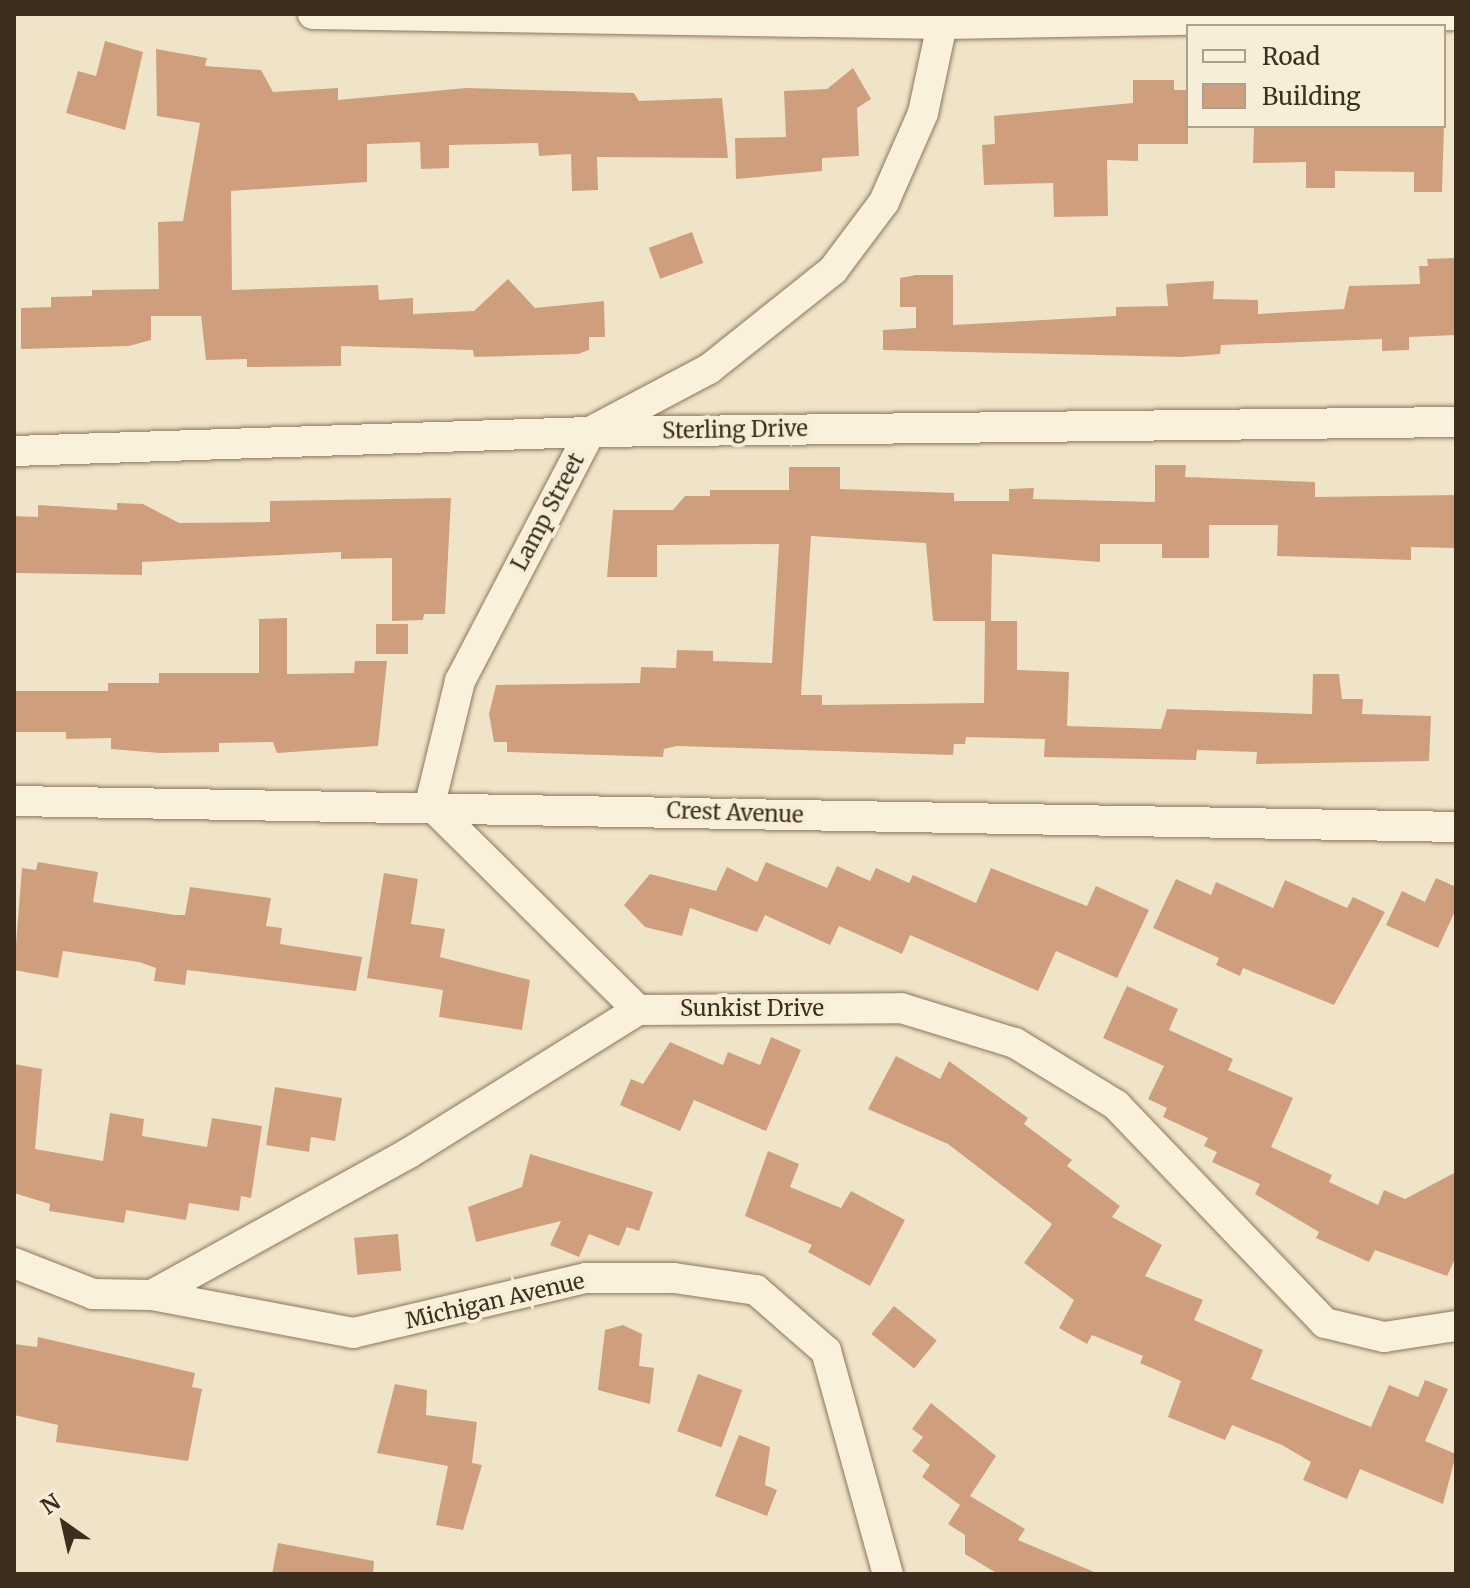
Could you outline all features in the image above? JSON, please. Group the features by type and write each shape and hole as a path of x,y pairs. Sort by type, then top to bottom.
{"street":[{"path":"313,14 942,24 1456,15"},
{"name":"Lamp Street","path":"430,804 460,681 590,432 709,369 833,270 884,202 923,113 942,24"},
{"name":"Sterling Drive","path":"14,451 590,432 1456,422"},
{"name":"Crest Avenue","path":"14,801 430,804 1456,827"},
{"path":"14,1263 93,1294 152,1295 409,1153 638,1010 430,804"},
{"name":"Sunkist Drive","path":"638,1010 901,1008 1015,1043 1116,1105 1325,1323 1384,1337 1456,1326"},
{"name":"Michigan Avenue","path":"152,1295 353,1333 586,1278 674,1278 756,1290 826,1351 888,1574"}],"building":[{"path":"105,41 143,52 125,130 66,113 78,71 96,76"},
{"path":"156,49 207,58 205,66 261,70 273,92 338,88 338,100 466,88 634,93 639,101 722,98 728,158 597,157 598,190 572,191 571,154 539,156 538,143 449,145 449,168 421,169 420,142 367,144 367,182 231,191 232,290 378,285 379,300 413,298 413,314 474,311 508,279 535,308 604,301 605,337 589,337 589,350 578,354 474,357 473,350 341,346 341,366 247,367 247,359 206,360 201,316 151,316 151,340 129,346 21,349 21,308 51,307 51,297 92,296 92,290 159,289 158,222 183,221 200,123 157,116"},
{"path":"853,68 871,99 857,108 859,156 822,158 822,171 736,179 735,138 786,137 784,91 827,89"},
{"path":"1133,80 1174,80 1174,90 1186,90 1188,144 1138,144 1138,161 1107,160 1108,216 1054,217 1053,183 984,185 982,145 995,144 994,116 1133,103"},
{"path":"1254,128 1444,128 1442,192 1414,192 1414,172 1335,171 1335,188 1306,188 1306,162 1253,163"},
{"path":"692,232 703,263 660,279 649,248"},
{"path":"1456,258 1456,335 1409,337 1409,350 1382,351 1382,339 1221,345 1220,354 1181,357 883,350 883,330 916,328 916,307 900,307 900,278 916,275 953,275 953,325 1116,316 1116,307 1168,306 1166,284 1214,281 1213,299 1258,300 1258,314 1344,309 1349,286 1420,284 1419,266 1428,266 1427,259"},
{"path":"1155,465 1186,465 1185,477 1315,482 1315,497 1456,495 1456,548 1411,547 1411,560 1277,556 1278,525 1209,525 1209,558 1162,558 1162,544 1100,544 1100,562 992,554 991,621 1017,621 1017,670 1069,672 1067,726 1161,729 1167,709 1312,714 1313,674 1339,674 1342,699 1363,699 1362,714 1431,716 1429,761 1256,764 1257,752 1197,750 1196,760 1044,757 1045,739 966,737 965,744 954,744 953,755 677,746 664,749 663,757 507,752 507,742 494,742 489,714 496,685 640,683 641,667 676,668 677,650 713,651 713,661 772,663 779,544 657,545 657,577 607,577 613,510 673,510 685,496 710,496 710,490 789,490 789,467 840,467 840,489 954,493 954,501 1009,501 1009,489 1034,488 1033,499 1155,502","holes":["811,536 926,543 933,621 985,621 984,703 822,705 822,695 801,695"]},
{"path":"451,498 445,614 424,614 423,620 392,621 392,558 341,559 341,552 142,562 142,575 14,573 14,516 38,517 38,505 117,510 117,503 143,504 179,523 270,522 270,501"},
{"path":"287,618 287,674 354,673 355,661 387,661 378,746 277,753 273,742 219,743 219,752 160,753 111,749 111,738 66,739 66,732 14,732 14,691 108,691 108,683 159,683 159,673 259,673 259,619"},
{"path":"376,624 408,624 408,654 376,654"},
{"path":"38,862 98,872 93,902 175,915 185,915 190,887 271,898 266,926 282,928 280,944 362,957 356,991 187,970 185,985 154,981 156,968 139,962 63,951 58,978 14,970 22,868 36,870"},
{"path":"766,862 827,888 837,866 870,881 876,868 909,883 913,875 976,903 991,868 1087,906 1096,886 1149,910 1117,978 1056,951 1038,991 910,935 902,954 839,926 830,945 765,915 757,932 690,908 682,936 645,927 624,905 650,874 716,891 727,867 757,882"},
{"path":"384,873 418,879 411,924 445,929 440,957 530,980 522,1030 439,1017 443,990 367,978"},
{"path":"1436,878 1456,887 1456,909 1438,948 1386,925 1402,891 1425,902"},
{"path":"1176,879 1211,895 1216,882 1273,908 1285,880 1347,908 1353,897 1385,912 1334,1005 1243,968 1240,976 1216,965 1219,958 1153,928"},
{"path":"1127,986 1178,1009 1169,1030 1233,1059 1228,1070 1293,1098 1271,1147 1332,1175 1329,1182 1378,1205 1384,1190 1405,1199 1456,1172 1456,1257 1447,1276 1375,1250 1369,1262 1316,1238 1319,1232 1255,1194 1260,1184 1212,1162 1217,1152 1204,1146 1208,1138 1163,1117 1167,1108 1148,1099 1164,1066 1103,1038"},
{"path":"771,1037 801,1050 766,1131 694,1100 680,1131 620,1105 631,1079 643,1084 670,1042 723,1065 728,1052 760,1065"},
{"path":"896,1056 940,1079 949,1061 1028,1118 1024,1124 1072,1160 1067,1166 1120,1206 1112,1217 1162,1245 1145,1276 1203,1300 1194,1320 1263,1350 1251,1379 1371,1427 1389,1385 1418,1397 1425,1380 1448,1389 1425,1441 1456,1454 1443,1504 1360,1469 1347,1499 1303,1480 1311,1462 1282,1445 1232,1425 1225,1440 1168,1417 1181,1381 1140,1363 1143,1356 1092,1335 1087,1344 1059,1328 1074,1300 1024,1263 1052,1224 948,1144 868,1109"},
{"path":"14,1064 42,1069 35,1149 103,1161 110,1113 144,1119 142,1136 207,1147 212,1118 262,1126 251,1198 241,1196 239,1211 189,1203 186,1220 126,1210 124,1223 49,1211 50,1204 14,1193"},
{"path":"275,1087 342,1098 335,1141 311,1137 309,1152 266,1145"},
{"path":"768,1151 799,1164 790,1187 841,1208 851,1191 905,1220 870,1286 808,1252 812,1245 745,1216"},
{"path":"530,1154 653,1192 639,1231 627,1227 619,1246 589,1234 579,1257 550,1245 561,1221 476,1242 468,1207 522,1187"},
{"path":"398,1234 401,1271 357,1275 354,1238"},
{"path":"894,1306 937,1341 914,1369 871,1334"},
{"path":"623,1325 642,1334 639,1366 654,1368 650,1404 598,1390 605,1330"},
{"path":"38,1337 195,1373 192,1387 202,1389 188,1461 56,1442 58,1425 14,1415 14,1344 37,1347"},
{"path":"698,1374 742,1390 721,1447 677,1431"},
{"path":"395,1384 427,1390 426,1415 477,1422 472,1463 482,1465 463,1530 436,1525 448,1466 377,1453"},
{"path":"931,1403 996,1456 970,1496 1025,1529 1018,1540 1099,1574 998,1574 965,1554 965,1535 948,1524 960,1505 922,1477 930,1465 912,1451 923,1437 912,1429"},
{"path":"739,1435 770,1447 765,1485 777,1490 767,1516 715,1496"},
{"path":"278,1543 374,1561 373,1574 272,1574"}]}
